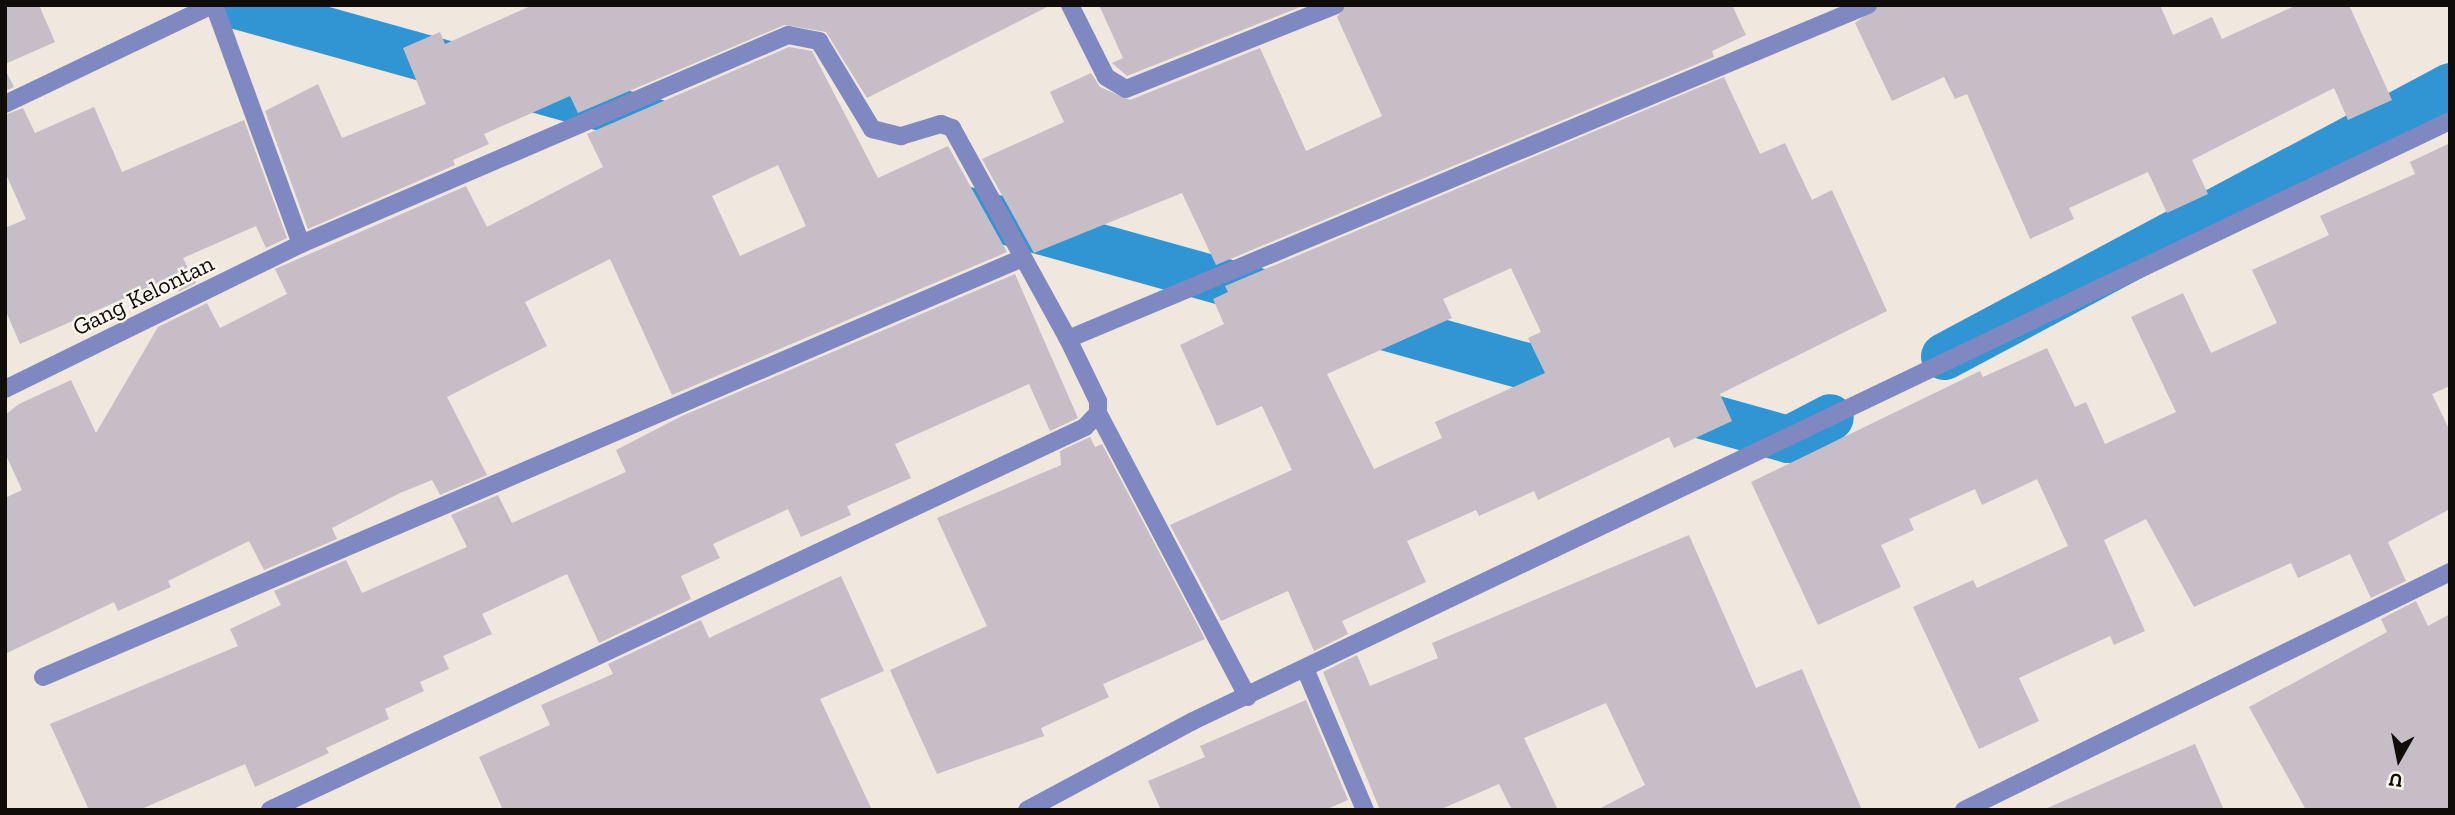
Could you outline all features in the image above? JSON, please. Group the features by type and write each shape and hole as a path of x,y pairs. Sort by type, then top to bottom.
{"street":[{"path":"5,104 214,5 301,244"},
{"path":"1070,5 1106,77 1126,89 1336,5"},
{"path":"1068,339 1868,5"},
{"name":"Gang Kelontan","path":"5,389 301,244 803,34 827,51 872,130 901,136 941,124 952,128 1020,259"},
{"path":"1027,810 1248,697 2450,121"},
{"path":"43,677 1020,259 1068,339 1098,413 1248,697"},
{"path":"270,810 1069,435 1098,413"},
{"path":"1964,810 2450,572"},
{"path":"1306,671 1365,810"}],"building":[{"path":"5,5 39,5 55,42 5,64"},
{"path":"533,5 1051,5 867,98 826,32 784,25 578,113 570,96 484,134 489,144 453,160 455,165 308,229 265,111 318,84 342,138 426,104 403,48 440,32 445,44"},
{"path":"1099,5 1305,5 1127,76 1112,63 1123,58"},
{"path":"1347,5 1732,5 1746,35 1712,51 1714,57 1216,265 1182,193 1034,253 982,159 1064,122 1050,92 1091,73 1100,87 1130,100 1260,48 1306,151 1382,116 1337,17"},
{"path":"1879,5 2160,5 2173,35 2212,17 2222,39 2297,5 2349,5 2392,100 2348,120 2334,88 2192,160 2208,194 2167,213 2148,172 2069,208 2074,219 2030,239 1967,94 1955,99 1944,77 1892,101 1855,23"},
{"path":"789,47 812,51 878,178 948,146 1007,252 672,395 610,259 525,302 547,346 447,397 487,475 440,495 432,480 400,493 332,528 337,539 264,570 249,541 168,581 171,587 118,611 114,602 5,654 5,498 22,490 5,453 5,415 19,404 71,380 96,433 158,327 207,303 220,328 287,294 275,269 466,186 487,227 603,167 587,134","holes":["778,165 806,226 740,256 712,196"]},
{"path":"5,69 14,87 5,91"},
{"path":"1724,77 1760,154 1785,143 1812,200 1832,190 1887,311 1720,394 1732,421 1674,448 1669,437 1538,500 1534,491 1479,516 1476,510 1407,541 1426,582 1342,621 1348,634 1314,651 1288,591 1221,621 1170,525 1292,470 1262,406 1217,426 1180,345 1224,324 1213,299 1228,292 1225,286","holes":["1511,268 1541,332 1528,338 1545,373 1435,422 1442,438 1374,469 1327,374 1452,318 1443,299"]},
{"path":"94,107 122,172 244,120 287,238 266,248 256,226 183,258 189,270 20,344 5,309 5,228 26,219 5,172 5,115 23,108 35,133"},
{"path":"2450,143 2450,386 2432,394 2450,431 2450,509 2388,542 2406,581 2371,598 2350,554 2298,578 2291,563 2194,607 2146,519 2104,540 2145,631 2114,645 2110,636 2019,678 2039,721 1979,749 1913,607 1973,580 1977,588 2068,546 2037,479 1982,505 1975,489 1909,519 1914,530 1881,545 1901,587 1818,625 1751,482 1980,371 1983,377 2047,348 2075,407 2086,402 2105,444 2176,412 2131,317 2183,293 2211,353 2277,323 2252,270 2329,235 2320,216 2415,174 2410,162"},
{"path":"190,271 196,283 178,292"},
{"path":"1015,274 1078,418 1050,431 1029,384 895,444 911,478 847,506 851,515 801,537 788,509 713,544 720,558 681,576 691,599 599,643 567,574 482,614 492,634 443,656 449,669 420,682 424,691 385,709 389,719 326,748 329,753 255,787 245,764 139,810 89,810 50,724 238,646 230,629 281,605 274,591 346,560 362,593 467,547 451,515 498,495 512,523 626,472 616,450 682,416"},
{"path":"1090,437 1095,447 1102,444 1205,639 1103,684 1109,697 1041,728 1044,736 937,774 890,670 987,626 937,518 1061,465 1060,451"},
{"path":"1689,535 1756,688 1802,669 1862,810 1597,810 1645,785 1606,703 1524,738 1558,810 1512,810 1499,784 1439,810 1380,810 1323,672 1357,655 1370,686 1438,658 1432,643"},
{"path":"841,576 884,671 820,699 872,810 503,810 479,757 550,725 541,705 613,674 608,664 701,620 709,638"},
{"path":"2416,601 2428,626 2450,614 2450,810 2306,810 2249,707 2387,632 2381,619"},
{"path":"1306,700 1348,800 1325,810 1161,810 1148,781 1205,757 1200,746"},
{"path":"2195,744 2224,810 2043,810 2125,774"}],"waterway":[{"path":"236,5 691,132"},
{"path":"1944,356 2450,86"},
{"path":"924,198 1788,439 1830,417"}]}
